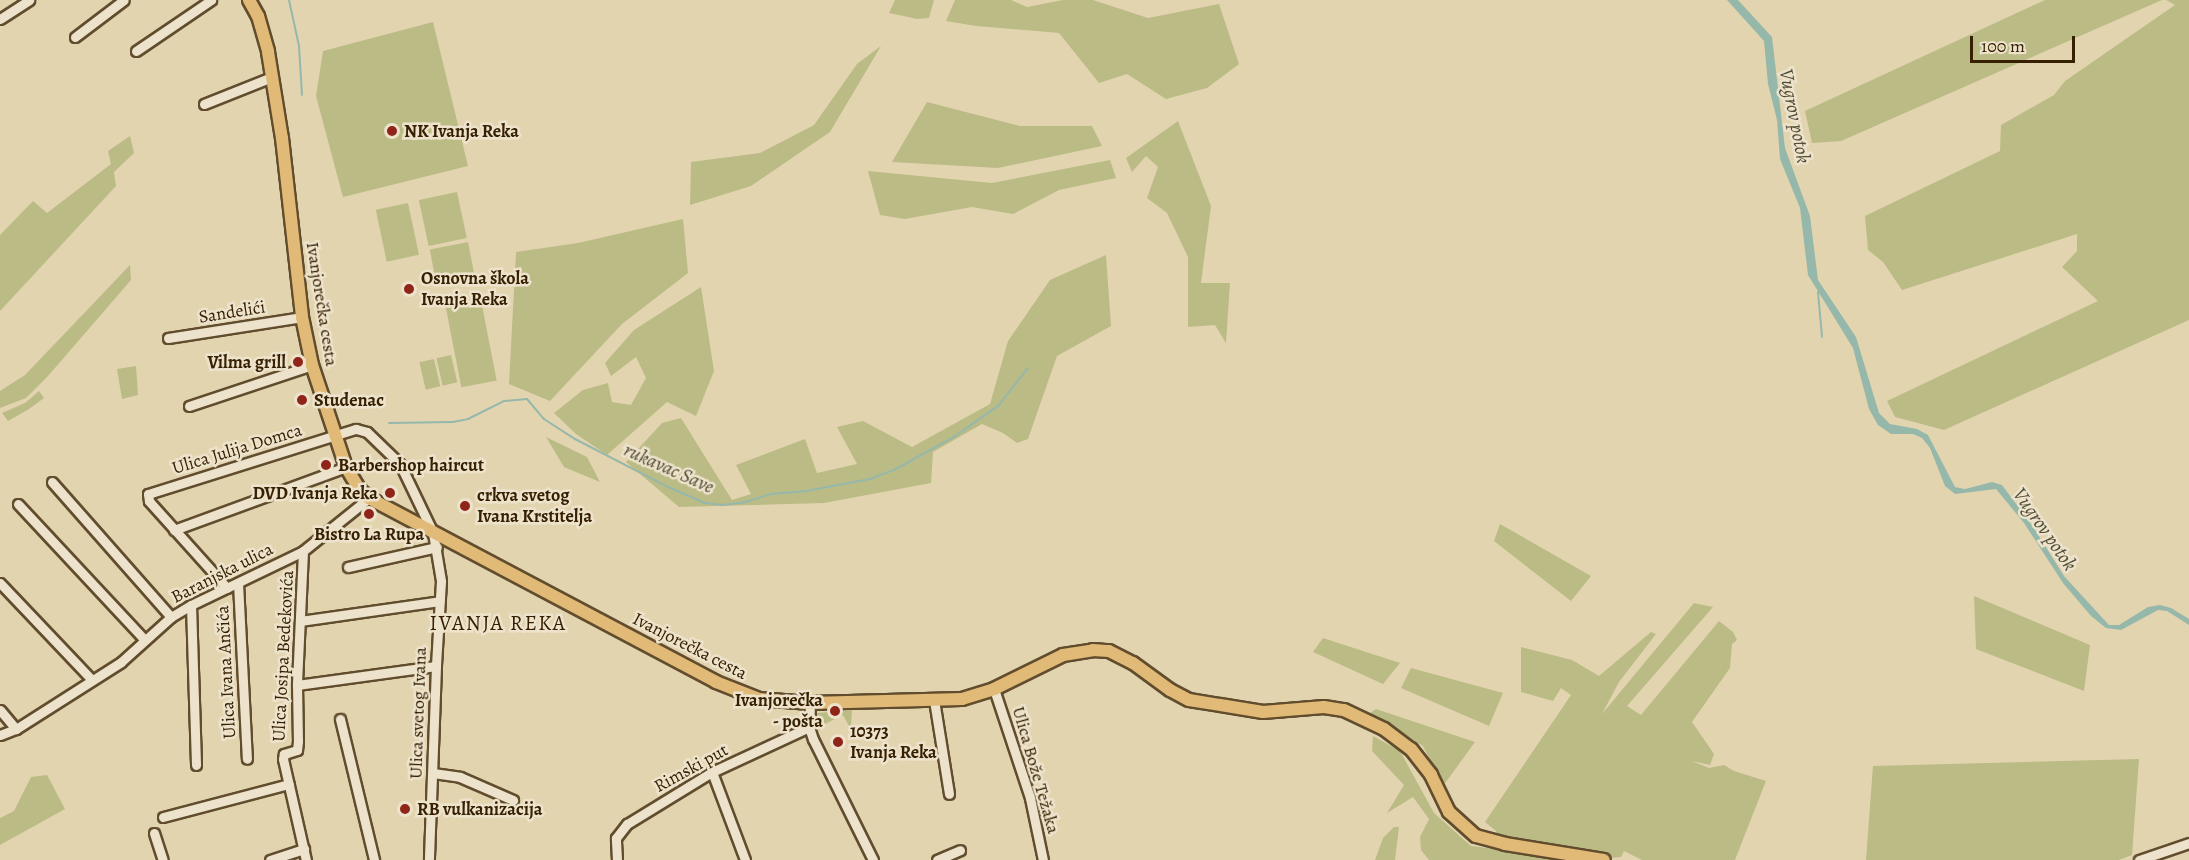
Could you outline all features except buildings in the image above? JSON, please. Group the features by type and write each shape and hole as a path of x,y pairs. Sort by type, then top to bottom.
{"main road":[{"name":"Ivanjorečka cesta","path":"249,0 258,16 272,76 282,138 302,317 312,365 346,467 360,490 369,498 727,687 759,699 810,703 962,699 994,689 1063,655 1093,650 1110,651 1189,700 1263,712 1324,707 1344,710 1392,734 1411,749 1427,768 1453,818 1476,836 1505,844 1604,860"}],"street":[{"path":"0,19 29,0"},
{"path":"75,37 124,0"},
{"path":"136,51 211,0"},
{"path":"204,104 272,76"},
{"name":"Sandelići","path":"168,339 302,317"},
{"path":"189,406 312,365"},
{"name":"Ulica Julija Domca","path":"174,530 149,501 148,494 336,436 345,431 361,429"},
{"name":"Ulica svetog Ivana","path":"361,429 400,464 433,533 437,548 441,581 429,860"},
{"path":"227,588 174,530 346,467"},
{"path":"52,482 171,617"},
{"name":"Baranjska ulica","path":"0,735 16,729 91,679 121,662 171,617 303,551 369,498"},
{"path":"18,504 145,640"},
{"path":"348,567 437,548"},
{"name":"Ulica Josipa Bedekovića","path":"303,551 297,685 297,750 284,754 283,759 306,860"},
{"path":"0,583 91,679"},
{"name":"Ulica Ivana Ančića","path":"238,583 247,759"},
{"path":"300,621 440,601"},
{"path":"191,605 196,765"},
{"path":"297,685 436,666"},
{"name":"Ulica Bože Težaka","path":"994,689 1030,798 1043,860"},
{"path":"934,700 949,795"},
{"path":"810,703 808,727 873,860"},
{"path":"0,710 16,729"},
{"path":"340,719 374,860"},
{"name":"Rimski put","path":"617,860 616,838 627,824 712,772 808,727"},
{"path":"712,772 745,860"},
{"path":"433,773 460,777 513,800"},
{"path":"163,817 289,784"},
{"path":"154,833 164,860"},
{"path":"2139,860 2189,843"},
{"path":"270,860 304,849"},
{"path":"2168,849 2169,860"},
{"path":"937,860 960,850"}],"green space":[{"path":"895,0 934,0 929,18 917,19 889,13"},
{"path":"955,0 1011,0 1027,7 1063,0 1093,0 1148,18 1219,4 1239,64 1207,88 1166,99 1127,74 1099,83 1059,33 976,26 946,21"},
{"path":"2045,0 2162,0 1841,141 1812,143 1805,111"},
{"path":"2166,0 2189,0 2189,320 1944,430 1895,417 1887,401 2098,301 2062,267 2077,251 2077,234 1902,290 1883,262 1868,250 1865,216 2000,151 2001,125 2054,95 2065,81 2175,5"},
{"name":"NK Ivanja Reka","path":"433,22 468,166 343,197 316,96 323,51"},
{"path":"881,46 830,132 751,186 690,205 691,162 760,153 814,125 857,64"},
{"path":"927,102 1020,126 1092,126 1102,146 998,168 892,162"},
{"path":"1178,121 1211,206 1201,283 1230,283 1226,343 1215,325 1188,327 1188,257 1167,213 1147,198 1158,167 1146,156 1132,172 1126,158"},
{"path":"130,136 134,153 114,172 116,186 0,311 0,235 33,201 47,213 111,164 108,151"},
{"path":"1110,160 1116,178 1059,190 1013,214 972,207 905,219 880,215 868,171 992,183"},
{"path":"457,192 467,238 429,246 419,200"},
{"path":"408,203 419,255 387,262 376,210"},
{"path":"683,219 688,273 622,324 550,401 509,384 516,252 578,243"},
{"path":"468,242 475,277 437,285 430,249"},
{"path":"1106,255 1111,326 1057,356 1028,439 1017,443 1003,433 982,424 933,452 931,483 824,503 679,507 626,462 662,423 681,418 732,500 751,494 736,465 805,439 817,473 857,464 837,427 863,421 912,447 990,404 1008,341 1050,280"},
{"path":"130,265 131,280 48,376 26,398 0,408 0,391 25,375"},
{"path":"701,287 714,371 696,416 667,402 607,455 576,434 554,413 583,390 608,383 612,402 631,405 646,378 636,357 611,376 605,363 634,330"},
{"path":"481,300 497,380 461,387 446,307"},
{"path":"451,355 457,382 443,386 436,358"},
{"path":"434,359 440,386 426,390 419,362"},
{"path":"136,366 138,395 122,399 117,369"},
{"path":"39,391 44,398 8,421 2,413 25,403"},
{"path":"546,437 587,457 600,482 564,467"},
{"path":"1500,524 1591,576 1571,601 1494,541"},
{"path":"1974,596 2090,645 2084,691 1976,649"},
{"path":"1694,603 1713,607 1627,706 1641,715 1719,621 1733,632 1737,640 1732,644 1730,668 1692,722 1714,754 1710,765 1692,761 1709,768 1724,765 1734,771 1766,781 1735,860 1642,860 1624,851 1621,857 1611,858 1496,838 1496,831 1485,822 1571,695 1561,688 1553,701 1521,692 1521,647 1572,660 1599,676 1651,632 1656,634 1619,682 1602,714"},
{"path":"1323,638 1400,663 1383,684 1313,652"},
{"path":"1411,668 1503,693 1489,726 1401,688"},
{"path":"1376,709 1475,742 1443,786 1423,746 1370,713"},
{"path":"852,710 851,725 849,726 843,715 819,727 820,730 816,729 817,713"},
{"path":"1373,736 1400,751 1434,813 1471,846 1560,857 1559,860 1429,860 1421,850 1420,837 1429,819 1413,797 1387,813 1404,785 1372,751"},
{"path":"2139,759 2132,855 2119,860 1866,860 1873,766"},
{"path":"47,775 65,809 0,845 0,818 14,811 31,777"},
{"path":"1394,827 1399,827 1395,860 1375,860 1383,838"}],"shaded area":[{"path":"1727,0 1738,0 1772,37 1785,148 1810,216 1818,280 1856,337 1879,413 1890,424 1917,429 1928,435 1955,487 1965,489 1992,482 2002,485 2034,528 2064,576 2109,625 2119,625 2148,607 2160,605 2171,608 2189,619 2189,625 2167,611 2158,610 2121,630 2106,628 2091,616 2063,583 2024,523 1996,489 1955,494 1945,486 1930,448 1922,438 1913,434 1891,434 1878,425 1869,409 1853,348 1808,275 1800,208 1780,159 1777,120 1768,84 1764,41"}],"waterway":[{"name":"rukavac Save","path":"289,0 299,46 302,95"},
{"path":"1818,292 1822,337"},
{"name":"rukavac Save","path":"389,423 453,422 468,419 504,401 527,399 544,419 575,439 666,486 705,503 722,505 745,502 771,494 806,491 870,479 894,470 954,437 998,406 1028,368"}],"place":[{"name":"NK Ivanja Reka","path":"392,131"},
{"name":"Osnovna škola Ivanja Reka","path":"409,289"},
{"name":"Vilma grill","path":"298,362"},
{"name":"Studenac","path":"302,400"},
{"name":"Barbershop haircut","path":"326,465"},
{"name":"DVD Ivanja Reka","path":"390,493"},
{"name":"crkva svetog Ivana Krstitelja","path":"465,506"},
{"name":"Bistro La Rupa","path":"369,514"},
{"name":"Ivanjorečka - pošta","path":"835,711"},
{"name":"10373 Ivanja Reka","path":"838,742"},
{"name":"RB vulkanizacija","path":"405,809"}],"district":[{"name":"IVANJA REKA","path":"498,623"}],"water label":[{"name":"Vugrov potok","path":"1795,116"},
{"name":"Vugrov potok","path":"2045,529"}]}
